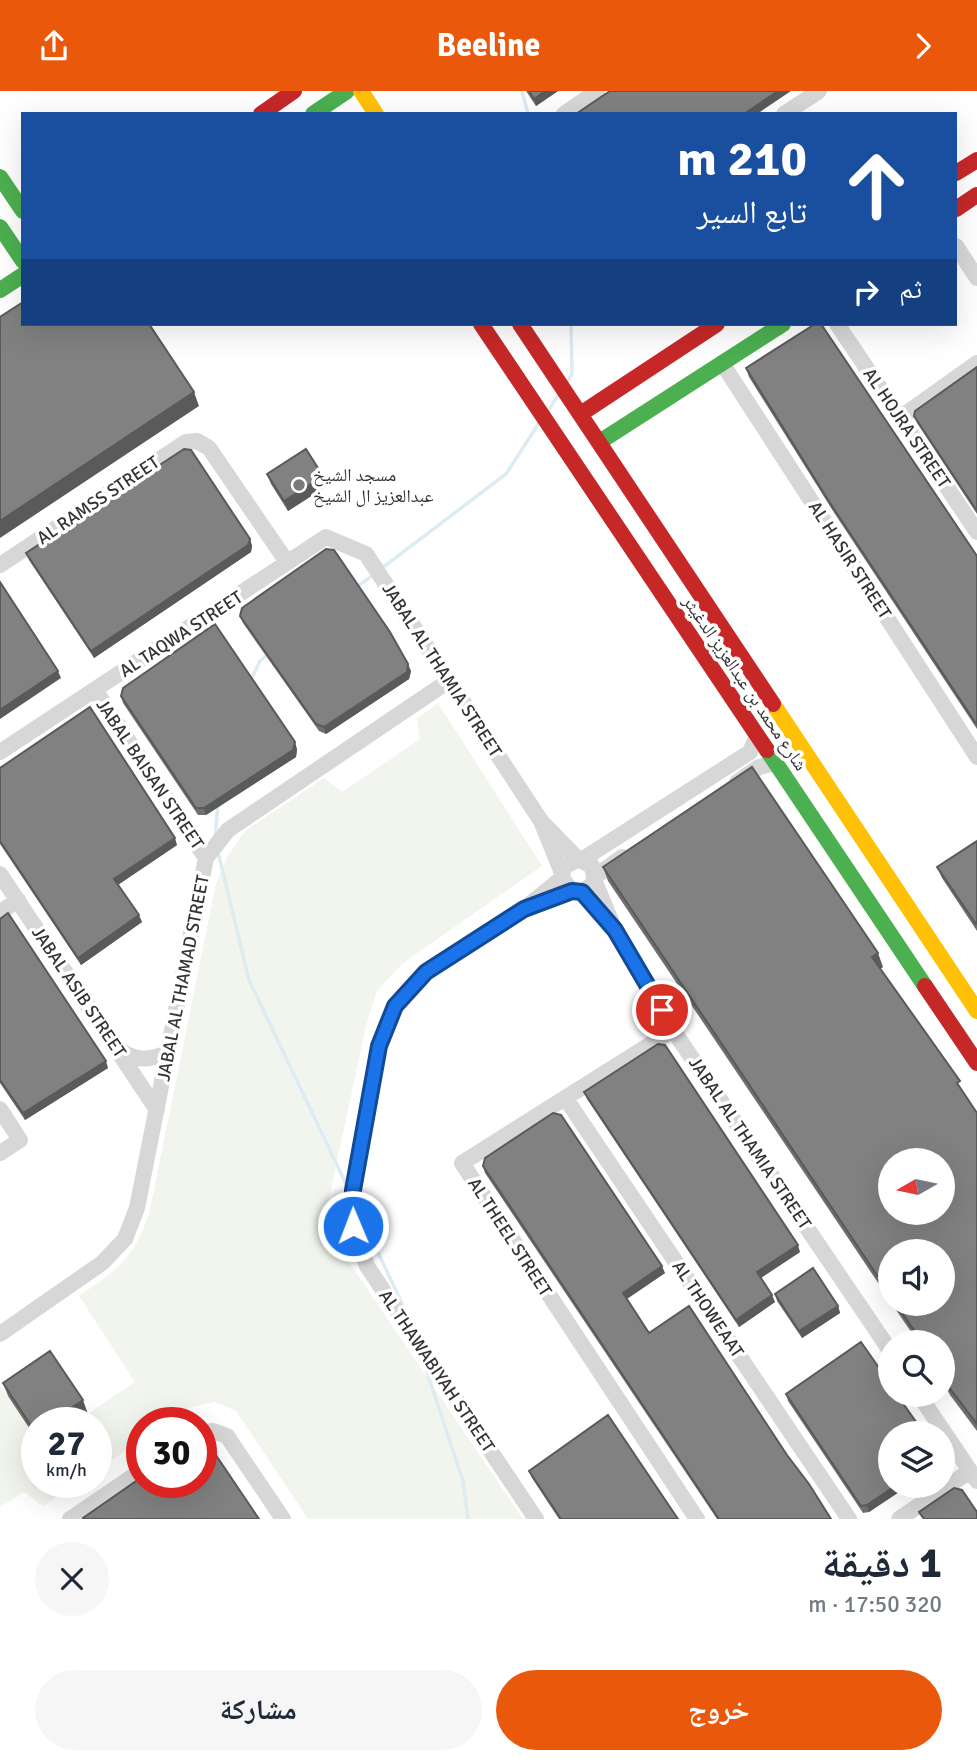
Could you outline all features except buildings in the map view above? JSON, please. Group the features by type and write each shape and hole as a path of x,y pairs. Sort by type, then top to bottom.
{"street":[{"path":"264,112 294,91"},
{"path":"316,112 347,91"},
{"path":"567,112 597,91"},
{"path":"787,112 819,91"},
{"path":"365,93 375,112"},
{"path":"957,172 977,160"},
{"path":"0,177 21,208"},
{"path":"957,208 977,195"},
{"path":"0,227 21,258"},
{"path":"957,248 977,278"},
{"path":"0,289 21,276"},
{"name":"شارع محمد بن عبدالعزيز الدغيثر","path":"482,326 977,1063"},
{"name":"شارع محمد بن عبدالعزيز الدغيثر","path":"521,326 601,441 863,836 971,991 977,1011"},
{"path":"582,413 707,326"},
{"path":"601,441 780,326"},
{"name":"AL HOJRA STREET","path":"838,326 977,532"},
{"name":"AL HASIR STREET","path":"722,363 977,757"},
{"path":"901,417 977,363"},
{"name":"AL RAMSS STREET","path":"0,565 186,442 197,441 209,448 287,562"},
{"name":"AL TAQWA STREET","path":"0,752 326,537 366,554"},
{"name":"JABAL AL THAMIA STREET","path":"366,554 541,821"},
{"name":"JABAL AL THAMAD STREET","path":"0,1334 102,1263 125,1239 137,1208 206,858 228,830 450,680"},
{"name":"JABAL BAISAN STREET","path":"95,690 206,858"},
{"path":"578,882 567,863 600,849 750,752 757,736"},
{"path":"725,790 759,768 775,763"},
{"path":"541,821 580,859 592,866 578,882"},
{"path":"541,821 578,882"},
{"path":"837,854 863,836"},
{"path":"578,882 632,850"},
{"name":"JABAL ASIB STREET","path":"0,874 157,1110"},
{"name":"JABAL AL THAMIA STREET","path":"578,882 615,930 673,1030 878,1333"},
{"name":"AL THAWABIYAH STREET","path":"536,1519 367,1266 353,1226 353,1190 379,1046 395,1006 426,972 524,909 578,882"},
{"path":"0,912 18,900"},
{"name":"AL THEEL STREET","path":"673,1030 462,1163 697,1519"},
{"path":"117,1048 130,1058 149,1060 168,1052"},
{"name":"AL THOWEAAT","path":"566,1099 849,1519"},
{"path":"0,1109 20,1140 0,1153"},
{"path":"899,1519 974,1476 927,1407"},
{"path":"217,1432 227,1436 282,1519"},
{"path":"70,1519 126,1481"}],"shaded area":[{"path":"438,703 542,866 403,963 377,991 366,1026 329,1198 334,1229 351,1265 523,1519 308,1519 236,1411 215,1402 191,1407 126,1407 126,1450 112,1460 112,1407 98,1407 135,1382 79,1296 123,1262 137,1243 149,1214 216,884 226,859 245,831 324,778 342,792 420,739 417,719"},
{"path":"0,1385 21,1416 21,1494 0,1507"},
{"path":"32,1498 55,1498 43,1506"}],"waterway":[{"path":"522,91 527,112"},
{"path":"567,382 572,374 571,326"},
{"path":"548,411 559,394"},
{"path":"382,568 506,474 539,423"},
{"path":"357,587 373,575"},
{"path":"251,680 260,661 267,655"},
{"path":"215,838 218,804"},
{"path":"218,852 249,980 347,1186"},
{"path":"359,1212 405,1310"},
{"path":"424,1363 463,1481 468,1519"}],"traffic: fast":[{"path":"316,112 347,91"},
{"path":"0,177 21,208"},
{"path":"0,227 21,258"},
{"path":"0,290 21,276"},
{"path":"601,441 780,326"},
{"path":"767,750 925,986"}],"traffic: slow":[{"path":"361,91 375,112"},
{"path":"773,704 977,1011"}],"traffic: jam":[{"path":"264,112 294,91"},
{"path":"957,172 977,160"},
{"path":"957,208 977,195"},
{"path":"482,326 767,750"},
{"path":"521,326 773,704"},
{"path":"582,413 714,326"},
{"path":"925,986 977,1063"}],"place":[{"name":"مسجد الشيخ عبدالعزيز ال الشيخ","path":"299,485"}],"route":[{"path":"353,1226 353,1190 379,1046 395,1006 426,972 524,909 572,891 582,892 615,930 662,1010"}]}
